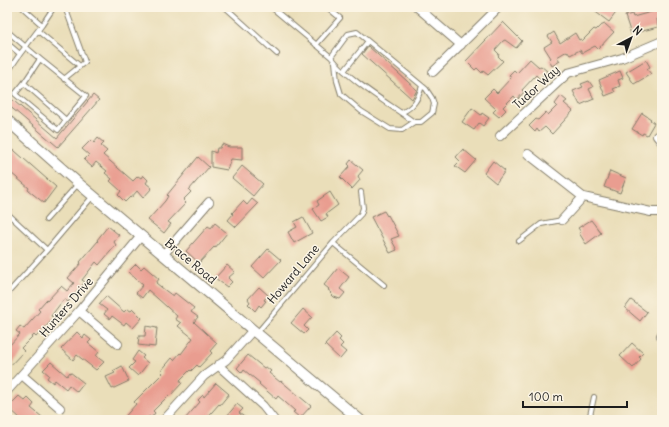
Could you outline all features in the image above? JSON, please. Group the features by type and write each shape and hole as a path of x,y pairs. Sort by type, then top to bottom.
{"street":[{"path":"417,7 461,45"},
{"path":"433,72 499,7"},
{"name":"Tudor Way","path":"500,136 568,73 622,58 662,41"},
{"name":"Brace Road","path":"7,120 93,196 360,420"},
{"path":"528,154 583,197 651,212 662,212"},
{"path":"562,220 583,197"},
{"path":"163,255 208,202"},
{"name":"Hunters Drive","path":"7,391 79,311 141,236"},
{"path":"79,311 118,344"},
{"path":"164,420 204,376 226,360 255,332"},
{"path":"218,365 263,406 274,420"},
{"path":"22,375 60,408"}],"lane":[{"path":"22,7 42,25"},
{"path":"7,73 54,7"},
{"path":"64,7 85,62 64,78"},
{"path":"225,7 277,54"},
{"path":"270,7 331,57 344,71 414,122"},
{"path":"316,45 340,18 327,7"},
{"path":"7,31 86,96 58,130 15,94 40,59"},
{"path":"38,31 80,66"},
{"path":"331,57 348,34 357,32 422,86 432,98 434,108 432,113 422,122 414,122 402,130 390,129 361,111 341,94 337,81 335,62"},
{"path":"344,71 368,41"},
{"path":"7,43 20,54"},
{"path":"24,83 66,120"},
{"path":"401,113 409,110 416,103 422,86"},
{"path":"46,220 78,183"},
{"path":"333,242 361,214 363,208 361,192"},
{"path":"7,294 93,196"},
{"path":"7,213 47,250"},
{"path":"519,241 541,224 562,220"},
{"name":"Howard Lane","path":"255,332 333,242 384,285"},
{"path":"589,420 594,397"}],"building":[{"path":"589,7 614,7 618,10 609,22"},
{"path":"662,9 662,18 657,19 658,27 631,34 625,16 632,14 633,17"},
{"path":"503,22 522,41 516,48 505,40 503,41 495,50 503,61 488,75 483,71 482,73 477,68 475,70 466,61"},
{"path":"605,24 614,32 598,49 595,46 582,53 580,50 570,55 567,51 557,57 560,61 552,66 549,60 551,58 544,47 552,42 548,36 554,32 560,43 575,33 579,40 581,39 582,41 594,29 596,30"},
{"path":"368,46 417,90 412,99 362,54"},
{"path":"530,59 539,67 541,66 547,71 540,79 536,75 522,90 524,92 517,100 514,96 503,107 506,110 499,117 493,112 496,109 484,98 493,89 497,93 511,78 509,75 514,70 517,73"},
{"path":"646,60 650,67 647,69 651,74 634,84 626,72"},
{"path":"620,71 623,78 618,80 620,86 613,89 615,92 605,96 599,80"},
{"path":"589,81 593,87 589,89 594,99 580,105 573,91 583,87 581,84"},
{"path":"7,95 57,138 93,95 99,100 58,147 7,104"},
{"path":"561,96 567,101 564,103 573,111 552,134 545,127 539,132 537,129 535,132 529,126 546,112 548,115 557,106 555,104"},
{"path":"472,108 481,115 482,113 489,118 483,126 479,123 474,130 462,122"},
{"path":"642,113 654,123 647,135 643,133 642,135 632,129"},
{"path":"98,138 104,143 101,146 107,151 103,155 133,181 138,176 141,178 143,175 148,180 146,183 152,188 143,198 137,191 125,202 118,195 121,191 110,181 112,179 105,173 107,171 96,162 92,167 84,160 89,155 82,149 91,140 94,143"},
{"path":"7,144 56,187 44,203 28,190 29,188 11,173 10,174 7,172"},
{"path":"222,144 229,147 242,147 242,160 231,159 227,170 211,167 211,151 216,153 217,148 220,148"},
{"path":"463,149 476,160 465,173 455,166 460,161 456,157"},
{"path":"198,157 209,167 189,190 191,192 183,200 186,203 168,222 171,224 164,233 148,220 165,201 168,196 167,195"},
{"path":"351,160 363,170 358,176 360,180 352,189 340,177 350,166 348,164"},
{"path":"493,161 505,171 496,183 484,173"},
{"path":"242,166 263,184 253,196 232,178"},
{"path":"610,171 626,178 620,193 604,187"},
{"path":"330,192 338,205 326,214 328,217 321,221 313,209 319,205 317,201"},
{"path":"252,199 258,204 236,227 228,220 233,214 232,213 243,201 247,205"},
{"path":"384,211 387,216 388,215 399,236 391,239 397,250 390,253 371,217"},
{"path":"303,217 312,233 294,243 288,232 297,227 294,222"},
{"path":"591,220 601,233 586,244 579,233 581,232 578,228"},
{"path":"215,223 227,233 215,248 214,247 199,263 186,251 208,226 211,228"},
{"path":"108,226 119,235 114,242 116,245 99,265 96,262 82,280 85,282 68,302 64,299 51,316 54,318 36,337 34,335 21,348 24,351 7,369 7,348 20,334 16,331 20,326 24,329 40,311 38,309 61,286 67,291 74,283 68,278 98,241 97,240"},
{"path":"268,249 281,260 264,278 252,267"},
{"path":"136,264 141,269 144,266 159,279 156,283 166,291 173,296 175,293 194,308 191,312 198,317 194,322 217,343 210,351 212,353 199,367 197,365 180,380 182,383 153,411 155,413 151,418 149,416 146,420 122,420 136,404 134,402 163,373 161,371 172,358 174,360 180,353 181,354 193,338 178,326 181,323 175,319 177,316 148,290 142,298 136,293 143,285 128,272"},
{"path":"227,265 235,272 228,278 232,282 227,287 215,278"},
{"path":"338,268 349,277 340,289 345,293 340,299 334,297 328,290 329,289 324,285"},
{"path":"259,287 268,295 264,300 266,301 261,307 259,305 255,311 248,304 250,302 248,299"},
{"path":"106,296 124,312 127,309 131,311 133,309 142,318 133,328 126,322 124,325 112,316 110,319 104,314 107,310 99,304"},
{"path":"631,300 647,312 640,321 625,308"},
{"path":"303,309 312,317 304,326 308,330 304,334 291,323"},
{"path":"146,326 157,328 155,347 138,345 139,336 145,336"},
{"path":"77,332 83,338 85,335 91,340 88,343 99,352 96,356 104,362 96,370 77,355 73,360 61,349"},
{"path":"336,333 341,338 339,340 343,344 340,347 346,352 340,359 325,345"},
{"path":"632,343 643,353 639,357 641,359 633,368 620,356"},
{"path":"138,351 144,356 142,358 148,363 138,376 129,368 135,362 132,360"},
{"path":"248,355 264,368 266,367 271,371 269,373 311,406 300,418 293,412 295,411 278,396 276,399 244,370 242,373 237,368"},
{"path":"51,362 67,376 70,372 84,383 77,392 69,385 66,389 55,380 53,383 47,378 49,375 43,370"},
{"path":"122,366 129,381 112,389 106,377 115,373 113,371"},
{"path":"216,383 229,394 220,405 219,404 205,420 184,420 200,402 198,400 203,395 204,397"},
{"path":"19,396 25,401 28,398 34,404 31,408 42,417 38,420 22,420 8,407"},
{"path":"237,404 243,409 239,413 248,420 230,420 226,417"}]}
